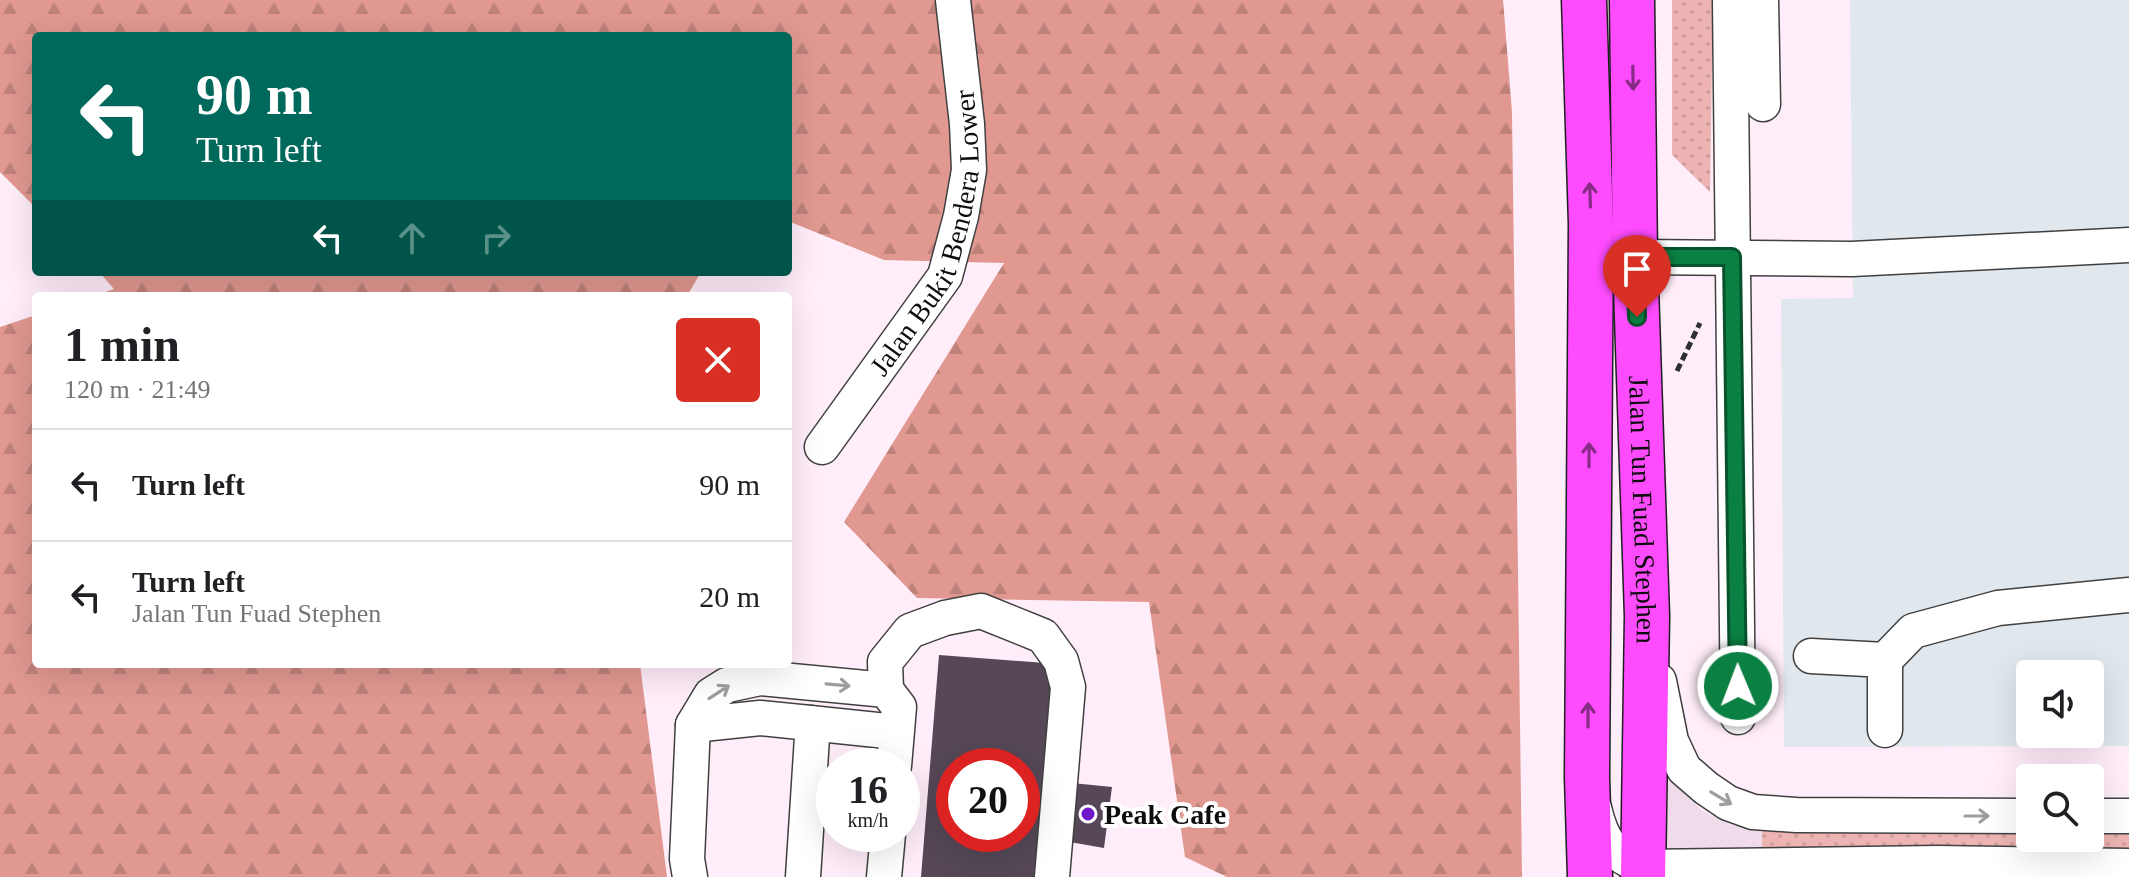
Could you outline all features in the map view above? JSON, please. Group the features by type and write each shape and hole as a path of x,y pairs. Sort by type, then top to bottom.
{"highway":[{"name":"Jalan Tun Fuad Stephen","path":"1584,0 1591,224 1587,777 1590,877"},
{"name":"Jalan Tun Fuad Stephen","path":"1632,0 1635,257 1647,616 1643,872"}],"street":[{"name":"Jalan Bukit Bendera Lower","path":"822,447 945,276 969,170 953,0"},
{"path":"1730,0 1738,717"},
{"path":"1761,0 1763,104"},
{"path":"1635,257 1852,259 2129,245"},
{"path":"1885,730 1885,660 1913,631 1998,608 2129,595"},
{"path":"895,748 899,707 886,690 885,662 910,631 945,618 981,611 1043,636 1061,661 1068,687 1052,877"},
{"path":"1647,616 1671,741 1684,769 1728,803 1753,812 1796,815 2016,816"},
{"path":"1811,656 1885,660"},
{"path":"690,877 687,859 693,725 711,695 727,685 760,678 886,690"},
{"path":"693,725 760,718 896,732"},
{"path":"803,877 812,737 810,723"},
{"path":"1587,777 1598,826 1609,848 1643,872 1841,865 1937,870 2109,870"},
{"path":"2104,816 2129,816"},
{"path":"884,877 886,852"},
{"path":"1795,877 1841,865"}],"shaded area":[{"path":"1672,0 1713,0 1710,192 1672,155"},
{"path":"1850,0 2129,0 2129,746 2104,746 2104,660 2016,660 2016,746 1784,747 1781,299 1853,298"},
{"path":"1655,749 1669,773 1701,810 1731,825 1762,831 1762,848 1657,851"},
{"path":"1762,831 2016,833 2016,849 1762,848"},
{"path":"2104,834 2129,834 2129,849 2104,849"}],"green space":[{"path":"0,0 1503,0 1512,112 1522,877 1227,877 1185,857 1149,602 917,598 844,522 1004,263 884,260 792,223 792,32 32,32 32,204 0,172"},
{"path":"103,276 699,276 689,292 105,292 114,289"},
{"path":"32,316 32,668 641,668 667,877 0,877 0,327"}],"building":[{"path":"939,655 1058,664 1038,877 921,877"},
{"name":"Peak Cafe","path":"1072,783 1112,787 1104,848 1064,841"}],"place":[{"name":"Peak Cafe","path":"1088,814"}],"route":[{"path":"1637,317 1635,257 1732,257 1738,686"}]}
